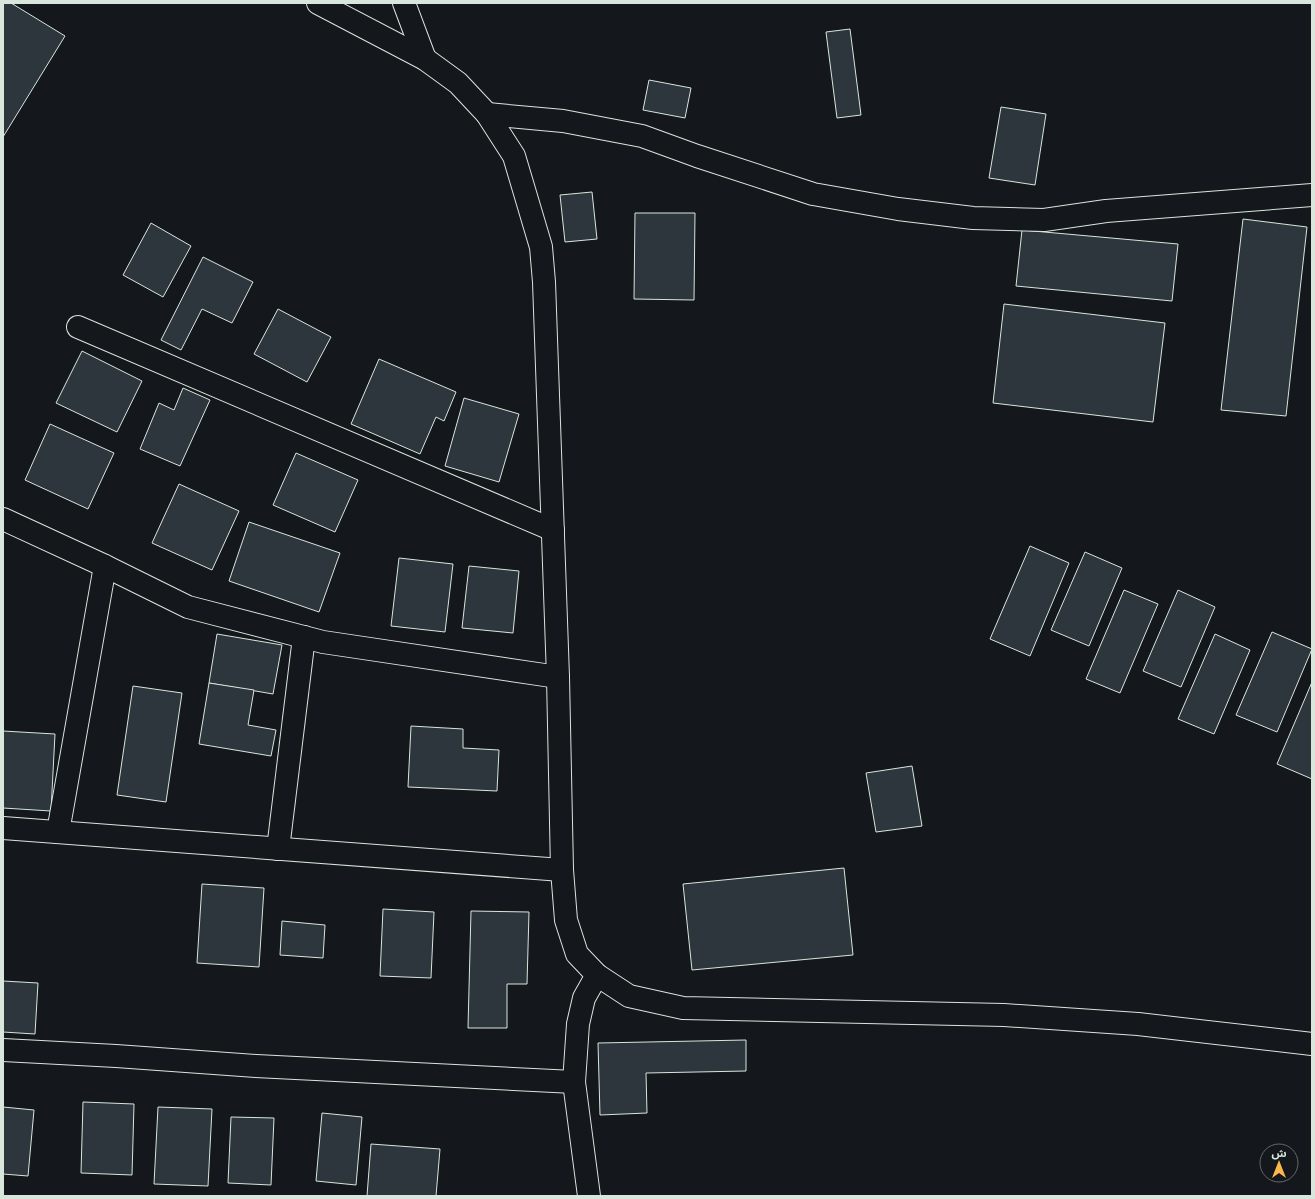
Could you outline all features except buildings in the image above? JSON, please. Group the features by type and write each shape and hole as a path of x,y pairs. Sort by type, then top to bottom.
{"street":[{"path":"318,3 425,59 458,83 487,114 514,156 541,247 544,282 558,677 562,870 566,920 578,954 597,975 630,996 683,1008 1004,1015 1138,1024 1312,1044"},
{"path":"404,3 425,59"},
{"path":"487,114 563,121 642,136 697,156 813,194 898,209 974,218 1044,220 1106,212 1312,195"},
{"path":"78,327 553,530"},
{"path":"3,519 105,566 188,607 323,642 558,677"},
{"path":"58,832 105,566"},
{"path":"278,849 304,637"},
{"path":"3,828 562,870"},
{"path":"589,1196 574,1082 578,1024 584,998 597,975"},
{"path":"3,1050 256,1066 574,1082"}]}
